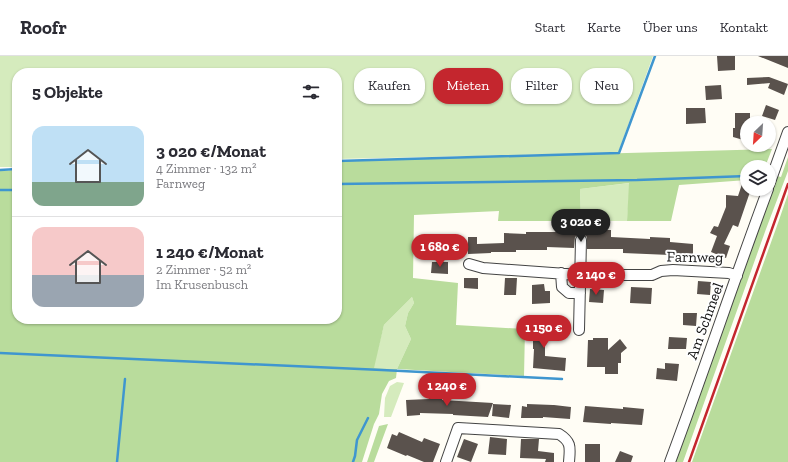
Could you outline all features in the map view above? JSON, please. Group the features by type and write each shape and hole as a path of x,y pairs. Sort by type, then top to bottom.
{"street":[{"path":"776,165 788,132"},
{"name":"Am Schmeel","path":"670,462 766,196"},
{"path":"579,330 581,240"},
{"name":"Farnweg","path":"469,264 482,268 580,275 652,275 661,271 673,270 729,273 737,276"},
{"path":"561,273 562,287 569,293 580,293"},
{"path":"446,462 458,428 559,434 569,443 569,462"}],"green space":[{"path":"0,56 653,56 618,153 342,159 342,68 12,68 12,167 0,167"},
{"path":"740,150 740,152 771,152 768,160 740,160 740,181 679,185 671,221 627,221 629,183 580,189 581,221 498,221 499,211 414,215 413,278 458,283 456,325 525,329 524,376 397,369 396,378 389,381 382,394 379,414 374,424 362,462 0,462 0,171 12,170 12,324 342,324 342,161","holes":["412,297 414,303 408,313 405,326 411,339 397,369 374,368 384,325"]},
{"path":"788,157 788,171 683,462 675,462 770,196 776,196 777,176 781,177"},
{"path":"630,183 627,221 581,221 580,189"},
{"path":"788,194 788,462 692,462 778,223"},
{"path":"412,297 414,303 408,313 405,326 411,339 397,369 373,368 384,325"},
{"path":"397,382 404,383 391,417 384,417 385,398 390,386"},
{"path":"388,424 374,462 367,462 379,426"}],"building":[{"path":"717,56 735,56 735,70 718,71"},
{"path":"758,56 788,56 788,68"},
{"path":"769,77 788,84 784,95 768,88 770,83 747,85 747,78"},
{"path":"721,85 722,99 706,100 705,86"},
{"path":"766,105 779,110 776,118 776,116 762,116"},
{"path":"686,108 705,108 706,123 686,124"},
{"path":"735,113 750,113 750,116 740,116 740,139 733,137 733,128 735,128"},
{"path":"740,190 740,196 749,196 738,227 733,225 724,244 730,246 726,258 711,252 717,236 710,233 714,226 718,227 726,207 726,195 738,196"},
{"path":"585,230 611,230 611,237 650,239 650,237 670,238 670,242 693,244 693,256 623,253 623,249 587,249 587,237 581,234 575,237 574,248 547,247 547,250 516,250 516,252 468,254 468,237 477,237 477,244 504,243 504,233 585,233"},
{"path":"432,262 448,262 448,274 431,273"},
{"path":"464,278 478,278 478,289 464,288"},
{"path":"505,278 517,278 516,295 504,295"},
{"path":"698,281 711,282 710,295 697,294"},
{"path":"544,284 545,291 550,291 550,303 532,304 532,285"},
{"path":"631,287 652,288 651,304 630,303"},
{"path":"590,289 604,290 603,303 589,302"},
{"path":"683,313 697,313 696,326 683,325"},
{"path":"533,317 545,317 545,356 566,358 565,371 533,368"},
{"path":"669,337 687,338 686,349 668,349"},
{"path":"593,338 608,338 608,350 620,339 627,348 621,353 621,363 618,363 618,374 605,374 605,367 587,367 588,340 593,340"},
{"path":"665,363 679,364 677,381 656,379 657,368 665,369"},
{"path":"429,393 442,393 442,400 493,403 488,417 420,413 420,415 407,416 406,400 429,399"},
{"path":"493,404 511,405 509,418 492,416"},
{"path":"527,404 571,407 570,419 543,417 521,418 522,406 527,407"},
{"path":"585,406 644,409 642,425 583,422"},
{"path":"399,432 422,442 424,438 440,444 433,462 424,462 387,448 392,434 397,436"},
{"path":"490,437 507,439 506,455 488,454"},
{"path":"464,439 478,444 471,462 457,457"},
{"path":"521,439 539,439 538,451 554,453 554,462 545,462 546,459 520,458"},
{"path":"585,444 600,444 600,462 585,462"},
{"path":"620,451 633,456 631,462 615,462"}],"waterway":[{"path":"342,161 619,153 655,56"},
{"path":"0,170 12,169"},
{"path":"342,184 637,180 740,176"},
{"path":"0,190 12,190"},
{"path":"0,353 562,379"},
{"path":"117,462 125,379"},
{"path":"353,462 357,440 368,418"}],"railway":[{"path":"689,462 788,184"}]}
